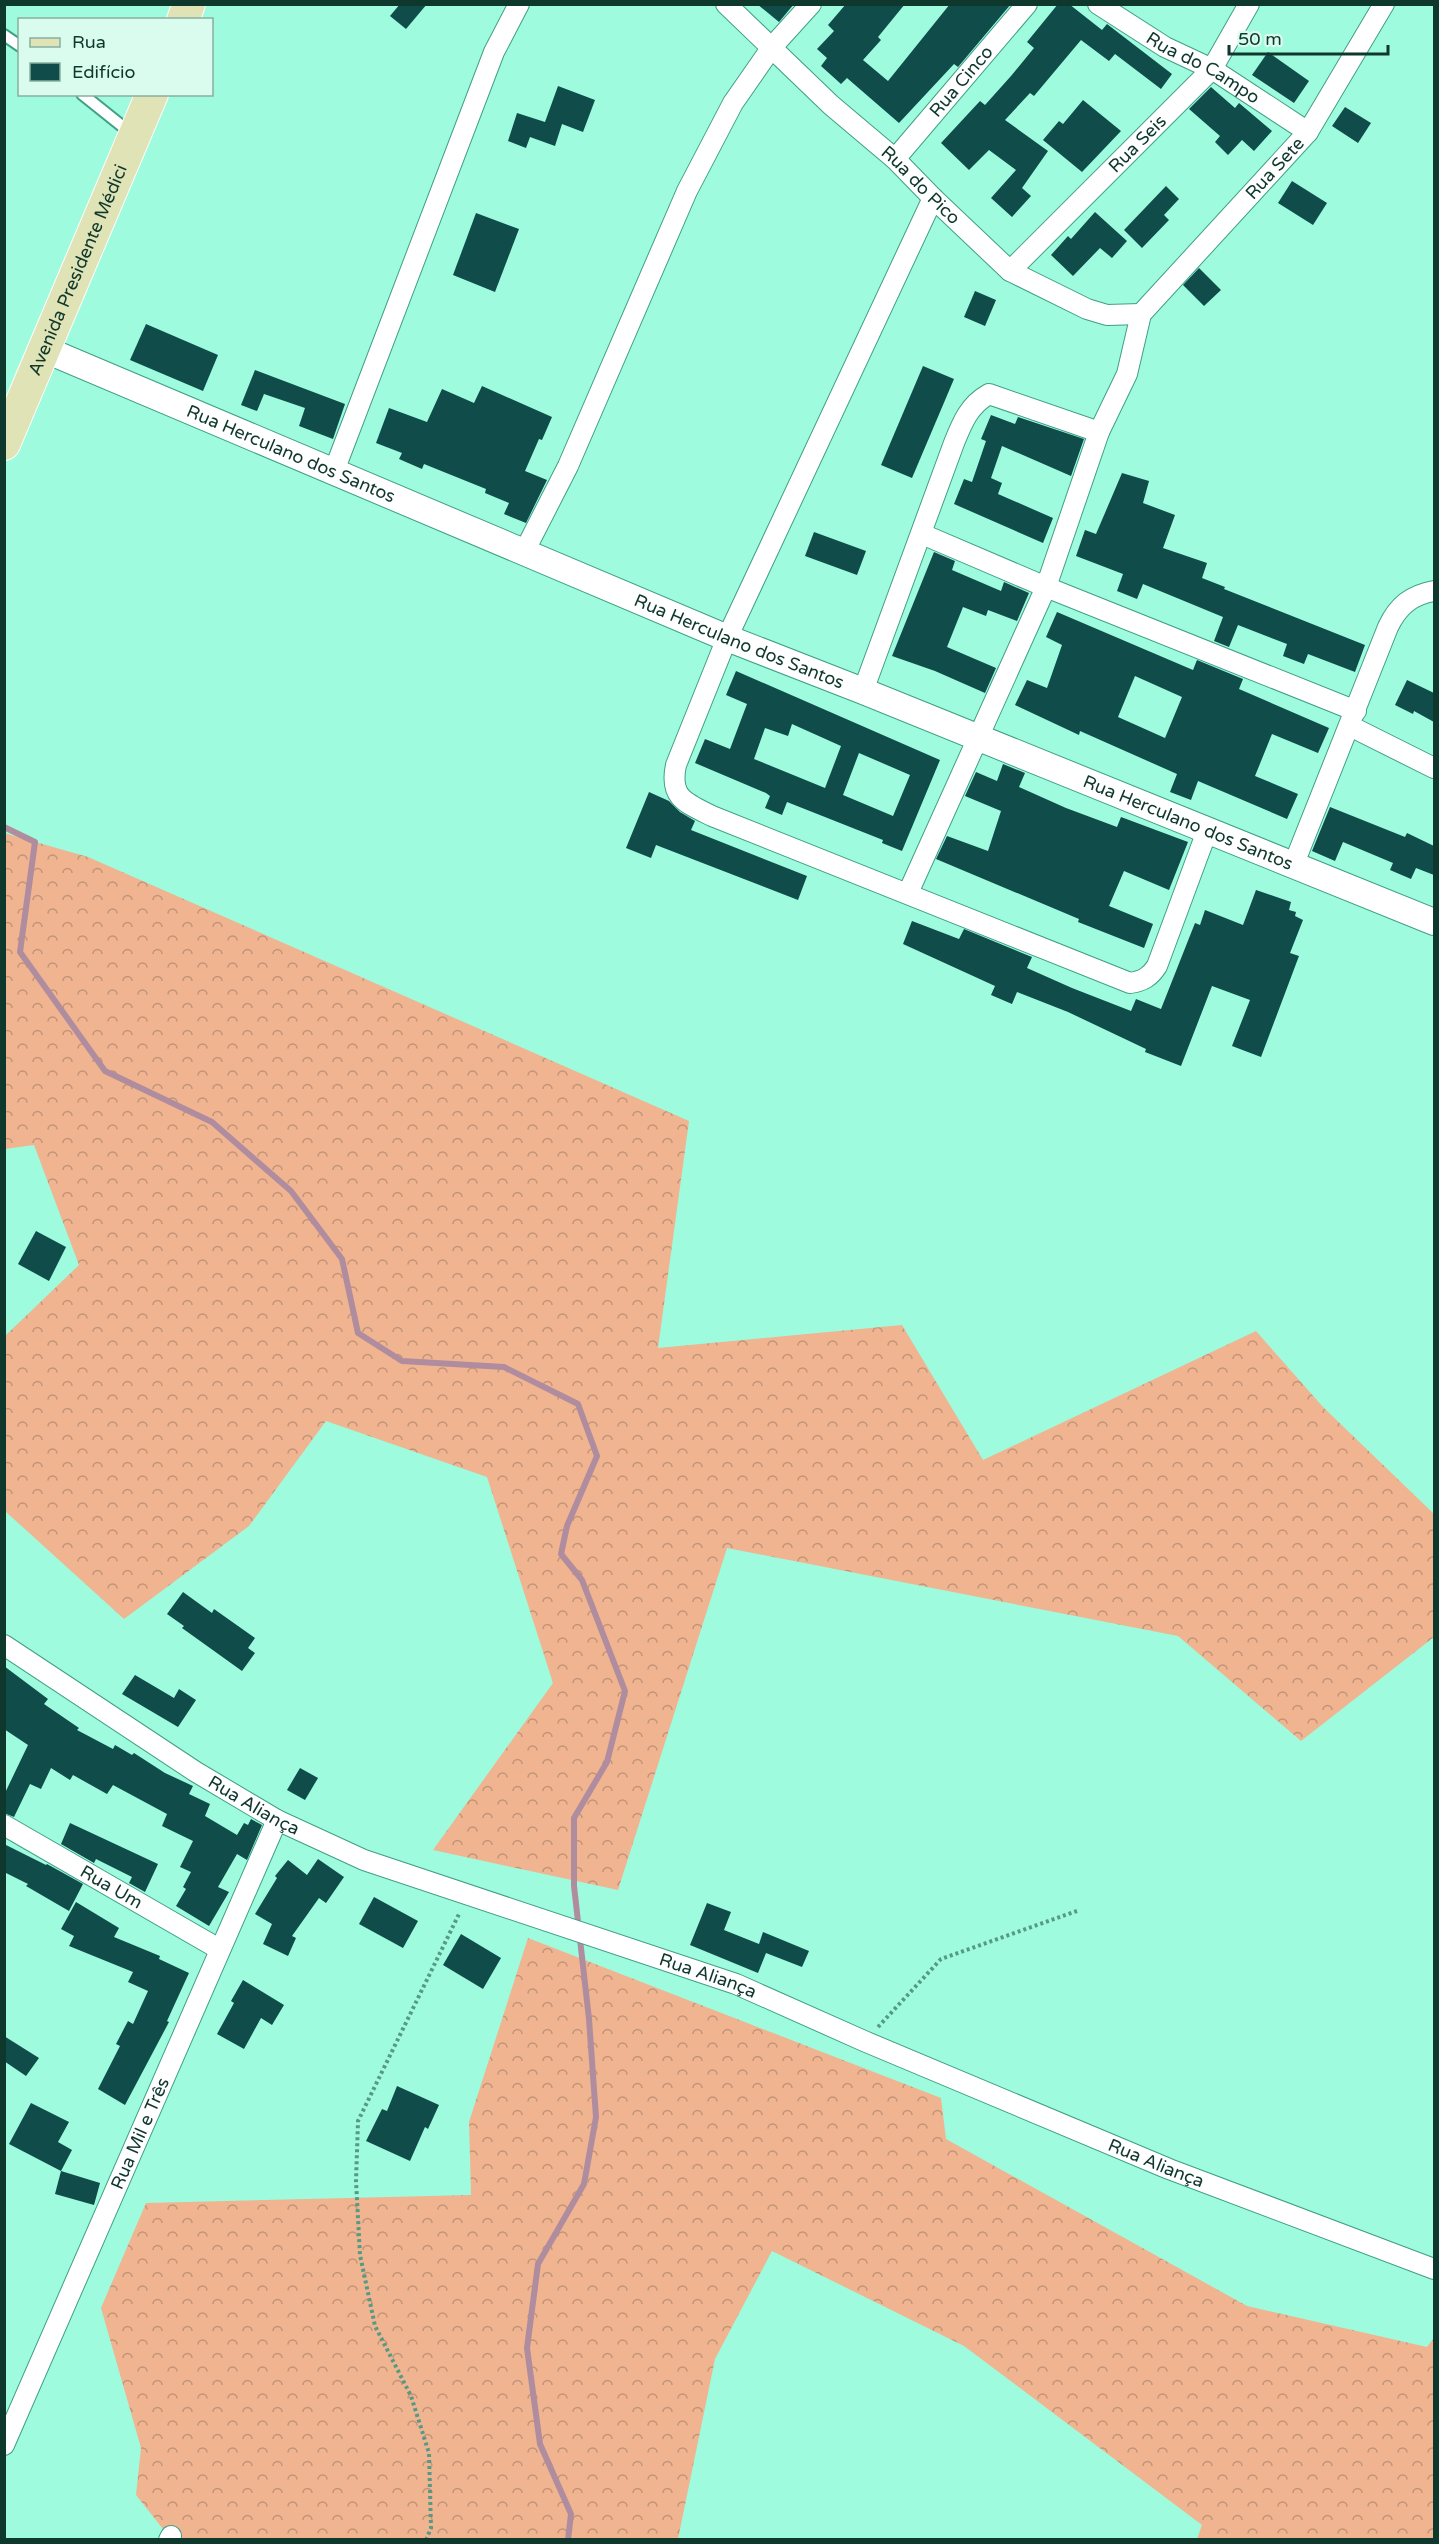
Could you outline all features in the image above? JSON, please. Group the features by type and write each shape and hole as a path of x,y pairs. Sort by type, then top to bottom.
{"main road":[{"name":"Avenida Presidente Médici","path":"4,444 46,350 151,96"}],"street":[{"path":"334,471 494,52 519,4"},
{"name":"Rua do Pico","path":"726,4 831,105 895,159 1010,271 1087,309 1107,315 1141,314"},
{"path":"523,554 568,466 687,191 733,103 772,47 811,4"},
{"name":"Rua Cinco","path":"895,159 1027,4"},
{"name":"Rua do Campo","path":"1098,4 1165,47 1212,69 1308,132"},
{"name":"Rua Seis","path":"1010,271 1212,69 1249,4"},
{"name":"Rua Sete","path":"1141,314 1308,132 1384,4"},
{"path":"933,198 727,639 676,765 672,780 676,792 683,801 712,816 1130,983 1142,981 1151,975 1157,966 1207,831"},
{"path":"908,893 1046,587 1099,432 1127,374 1141,314"},
{"name":"Rua Herculano dos Santos","path":"46,350 727,639 863,691 1434,922"},
{"path":"863,691 963,420 978,400 989,394 1099,432"},
{"path":"922,534 1353,718 1434,768"},
{"path":"1293,866 1396,611 1405,602 1434,591"},
{"name":"Rua Aliança","path":"4,1645 196,1772 277,1820 364,1860 736,1984 864,2041 1169,2169 1434,2269"},
{"name":"Rua Mil e Três","path":"4,2445 277,1820"},
{"name":"Rua Um","path":"4,1825 219,1949"}],"lane":[{"path":"4,35 18,45"},
{"path":"85,96 135,136"}],"path":[{"path":"426,2540 431,2528 429,2454 411,2396 375,2326 360,2255 356,2181 358,2121 469,1895"},
{"path":"864,2041 941,1959 1077,1911"}],"green space":[{"path":"4,833 88,857 689,1121 658,1348 902,1325 983,1460 1256,1331 1323,1407 1434,1514 1434,1637 1301,1741 1178,1636 727,1548 618,1890 433,1850 553,1683 487,1477 326,1421 249,1526 124,1619 5,1511 5,1336 79,1265 34,1145 5,1149"},
{"path":"528,1938 941,2098 946,2139 1247,2306 1427,2347 1434,2338 1434,2539 1197,2539 1202,2525 964,2346 772,2251 715,2359 678,2539 171,2539 136,2495 141,2448 101,2308 146,2203 471,2195 469,2122"}],"building":[{"path":"400,4 427,4 406,29 390,16"},
{"path":"757,4 794,4 779,22"},
{"path":"846,4 905,4 878,37 881,40 863,60 888,81 950,4 1011,4 958,67 954,64 899,123 847,78 841,84 821,66 827,58 817,49 834,31 828,25"},
{"path":"1058,4 1069,4 1102,30 1107,24 1172,74 1161,89 1115,54 1109,61 1081,40 1034,96 1030,93 1005,120 1048,151 1022,188 1031,196 1012,217 991,198 1016,170 989,150 969,170 941,143 980,101 985,105 1011,76 1034,48 1027,42"},
{"path":"1268,52 1309,81 1294,103 1252,75"},
{"path":"558,86 595,100 583,132 562,124 555,146 530,137 526,148 508,141 517,113 545,122"},
{"path":"1211,87 1235,108 1239,103 1272,131 1254,151 1242,140 1228,155 1215,142 1220,136 1189,109"},
{"path":"1083,100 1121,131 1082,172 1043,140 1059,121 1063,124"},
{"path":"1345,107 1371,123 1358,143 1332,126"},
{"path":"1292,181 1327,203 1313,225 1278,203"},
{"path":"1166,186 1179,199 1164,215 1169,220 1142,248 1124,230"},
{"path":"1095,212 1127,241 1112,258 1100,248 1073,276 1051,255 1068,236 1071,239"},
{"path":"476,213 519,229 495,292 453,275"},
{"path":"1199,268 1221,290 1204,306 1183,285"},
{"path":"975,291 996,300 985,326 964,317"},
{"path":"146,324 218,355 203,391 130,360"},
{"path":"923,366 954,379 912,478 881,465"},
{"path":"255,370 345,404 333,439 299,426 305,408 264,394 257,411 241,405"},
{"path":"482,386 552,417 525,471 547,480 526,523 504,514 509,503 485,493 486,489 424,464 422,469 399,459 402,453 376,443 389,408 427,422 442,389 474,403"},
{"path":"991,415 1015,424 1018,417 1084,439 1071,476 1002,446 991,478 1002,483 998,494 1053,518 1043,543 954,504 964,479 972,482 986,441 981,439"},
{"path":"1122,473 1149,481 1143,503 1175,515 1163,548 1207,563 1202,578 1225,587 1224,589 1365,645 1355,672 1308,654 1304,664 1283,656 1287,644 1238,625 1229,647 1214,641 1223,617 1143,584 1137,599 1117,591 1123,574 1076,556 1085,530 1096,534"},
{"path":"814,532 866,551 857,575 805,556"},
{"path":"934,552 955,561 952,570 1001,591 1004,582 1029,593 1017,621 988,610 986,616 963,607 947,647 996,668 985,693 935,671 892,656"},
{"path":"1057,612 1193,670 1197,660 1243,679 1239,689 1329,728 1318,753 1272,734 1255,776 1298,794 1287,819 1198,781 1191,800 1170,792 1177,774 1080,731 1079,735 1015,705 1027,680 1047,688 1062,645 1046,637","holes":["1135,676 1182,697 1165,738 1118,717"]},
{"path":"736,671 940,760 902,851 882,843 883,840 787,802 782,815 765,808 770,796 766,793 695,763 705,739 730,749 747,704 726,695","holes":["792,724 841,746 825,788 754,759 765,728 788,736","859,753 910,775 893,816 843,795"]},
{"path":"1407,680 1434,693 1434,722 1414,711 1413,714 1395,705"},
{"path":"1003,764 1025,773 1019,787 1066,808 1117,827 1121,817 1188,842 1169,890 1124,871 1109,906 1153,924 1144,948 1078,922 1079,919 936,859 947,836 988,851 1001,811 965,796 976,772 997,781"},
{"path":"649,792 669,801 680,812 695,821 691,830 807,876 798,900 656,845 651,858 626,848"},
{"path":"1330,807 1405,837 1407,833 1434,846 1434,875 1416,868 1411,879 1390,870 1393,863 1343,842 1335,861 1312,851"},
{"path":"1256,890 1291,902 1289,910 1296,912 1295,916 1303,920 1290,953 1299,956 1261,1057 1232,1046 1250,1000 1212,986 1181,1066 1145,1052 1146,1049 1068,1012 1017,992 1012,1004 991,995 995,986 903,944 912,921 959,939 964,929 1032,957 1027,968 1072,988 1131,1011 1136,999 1161,1009 1195,923 1200,925 1205,910 1243,925"},
{"path":"36,1231 66,1247 49,1281 18,1264"},
{"path":"183,1592 212,1613 214,1609 255,1638 248,1648 255,1653 242,1671 182,1628 184,1626 167,1614"},
{"path":"4,1666 48,1699 44,1704 79,1728 77,1730 113,1749 115,1745 132,1755 134,1753 165,1773 193,1786 189,1794 210,1804 205,1816 237,1835 244,1823 248,1825 251,1819 262,1825 247,1860 237,1854 218,1887 229,1892 209,1926 176,1906 186,1889 183,1887 191,1872 180,1867 193,1841 162,1826 167,1814 113,1785 107,1794 73,1775 70,1780 51,1768 41,1789 30,1784 14,1817 4,1813 4,1795 28,1745 4,1729"},
{"path":"135,1675 174,1698 179,1689 196,1700 178,1727 122,1694"},
{"path":"300,1768 318,1778 305,1800 287,1790"},
{"path":"70,1823 158,1864 145,1892 129,1883 132,1877 96,1859 94,1863 61,1844"},
{"path":"4,1844 83,1884 69,1911 26,1886 28,1884 4,1872"},
{"path":"318,1859 344,1877 326,1903 319,1898 292,1936 296,1938 288,1956 263,1944 272,1924 255,1914 277,1878 275,1876 288,1860 307,1875"},
{"path":"374,1897 418,1921 403,1948 359,1924"},
{"path":"76,1902 119,1928 114,1937 160,1956 159,1959 189,1973 167,2021 169,2022 125,2105 98,2089 120,2046 116,2044 128,2021 133,2024 148,1991 128,1982 133,1972 69,1946 74,1936 61,1929"},
{"path":"707,1903 731,1912 724,1930 759,1944 763,1932 809,1951 802,1967 766,1953 758,1973 690,1945"},
{"path":"461,1934 501,1958 483,1989 443,1965"},
{"path":"243,1980 284,2005 272,2025 261,2018 244,2049 217,2034 234,2003 231,2001"},
{"path":"4,2036 39,2058 26,2076 4,2061"},
{"path":"397,2086 439,2105 428,2129 425,2127 410,2161 366,2141 382,2109 387,2111"},
{"path":"31,2103 69,2122 58,2142 72,2150 61,2171 9,2144"},
{"path":"61,2171 100,2183 94,2205 55,2194"}],"waterway":[{"path":"4,827 35,842 20,952 105,1071 212,1122 291,1191 342,1259 358,1333 402,1361 504,1367 578,1404 597,1456 567,1526 561,1554 582,1580 625,1691 607,1762 574,1818 574,1886 589,2019 596,2117 584,2184 538,2264 527,2348 540,2444 571,2514 568,2540"}]}
